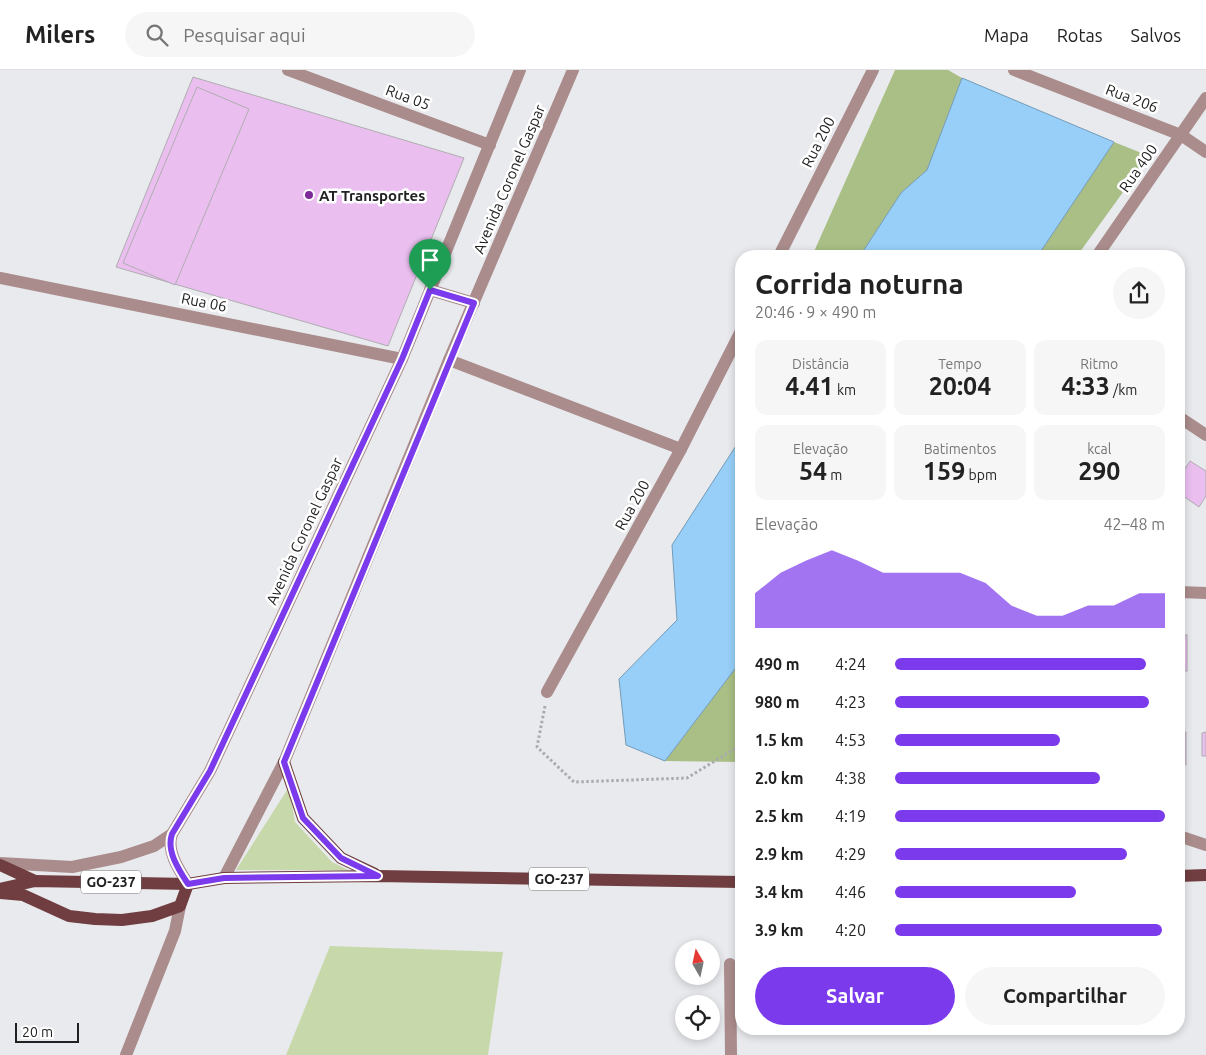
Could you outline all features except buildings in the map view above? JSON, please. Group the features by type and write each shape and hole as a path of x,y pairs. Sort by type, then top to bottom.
{"main road":[{"path":"284,762 303,818 341,858 378,876"},
{"name":"GO-237","path":"0,864 35,881"},
{"path":"1185,876 1206,875"},
{"name":"GO-237","path":"0,889 35,881 188,884 224,878 378,876 735,882"},
{"path":"0,893 23,895 69,916 122,920 152,916 180,906 188,884"}],"street":[{"name":"Rua 05","path":"288,70 490,145"},
{"name":"Avenida Coronel Gaspar","path":"0,864 72,867 129,854 154,846 172,834 210,771 402,359 520,70"},
{"name":"Avenida Coronel Gaspar","path":"224,878 284,762 572,70"},
{"name":"Rua 200","path":"782,250 873,70"},
{"name":"Rua 206","path":"1014,70 1181,135 1206,152"},
{"name":"Rua 400","path":"1101,250 1206,98"},
{"name":"Rua 06","path":"0,278 402,359"},
{"path":"430,290 474,303"},
{"name":"Rua 200","path":"547,692 681,449 735,343"},
{"path":"450,360 681,449"},
{"path":"1185,422 1206,435"},
{"path":"1185,592 1206,593"},
{"path":"172,834 170,840 174,860 188,884"},
{"path":"1185,838 1206,846"},
{"path":"126,1055 175,931 180,906"},
{"path":"730,964 731,1055"}],"path":[{"path":"547,692 537,747 574,782 687,778 735,749"}],"green space":[{"path":"895,70 948,70 962,78 927,170 901,193 864,250 815,250"},
{"path":"1114,142 1149,156 1081,250 1041,250"},
{"path":"735,669 735,762 665,761"},
{"path":"289,787 295,822 332,862 348,870 236,870"},
{"path":"330,946 503,952 488,1055 286,1055"}],"water":[{"path":"962,78 1114,142 1041,250 864,250 901,193 927,170"},
{"path":"735,447 735,669 665,761 626,745 619,679 677,620 672,545"}],"place":[{"name":"AT Transportes","path":"309,195"}],"route":[{"path":"430,290 474,303 284,762 303,818 341,858 378,876 224,878 188,884 174,860 170,840 172,834 210,771 402,359 430,290"}]}
